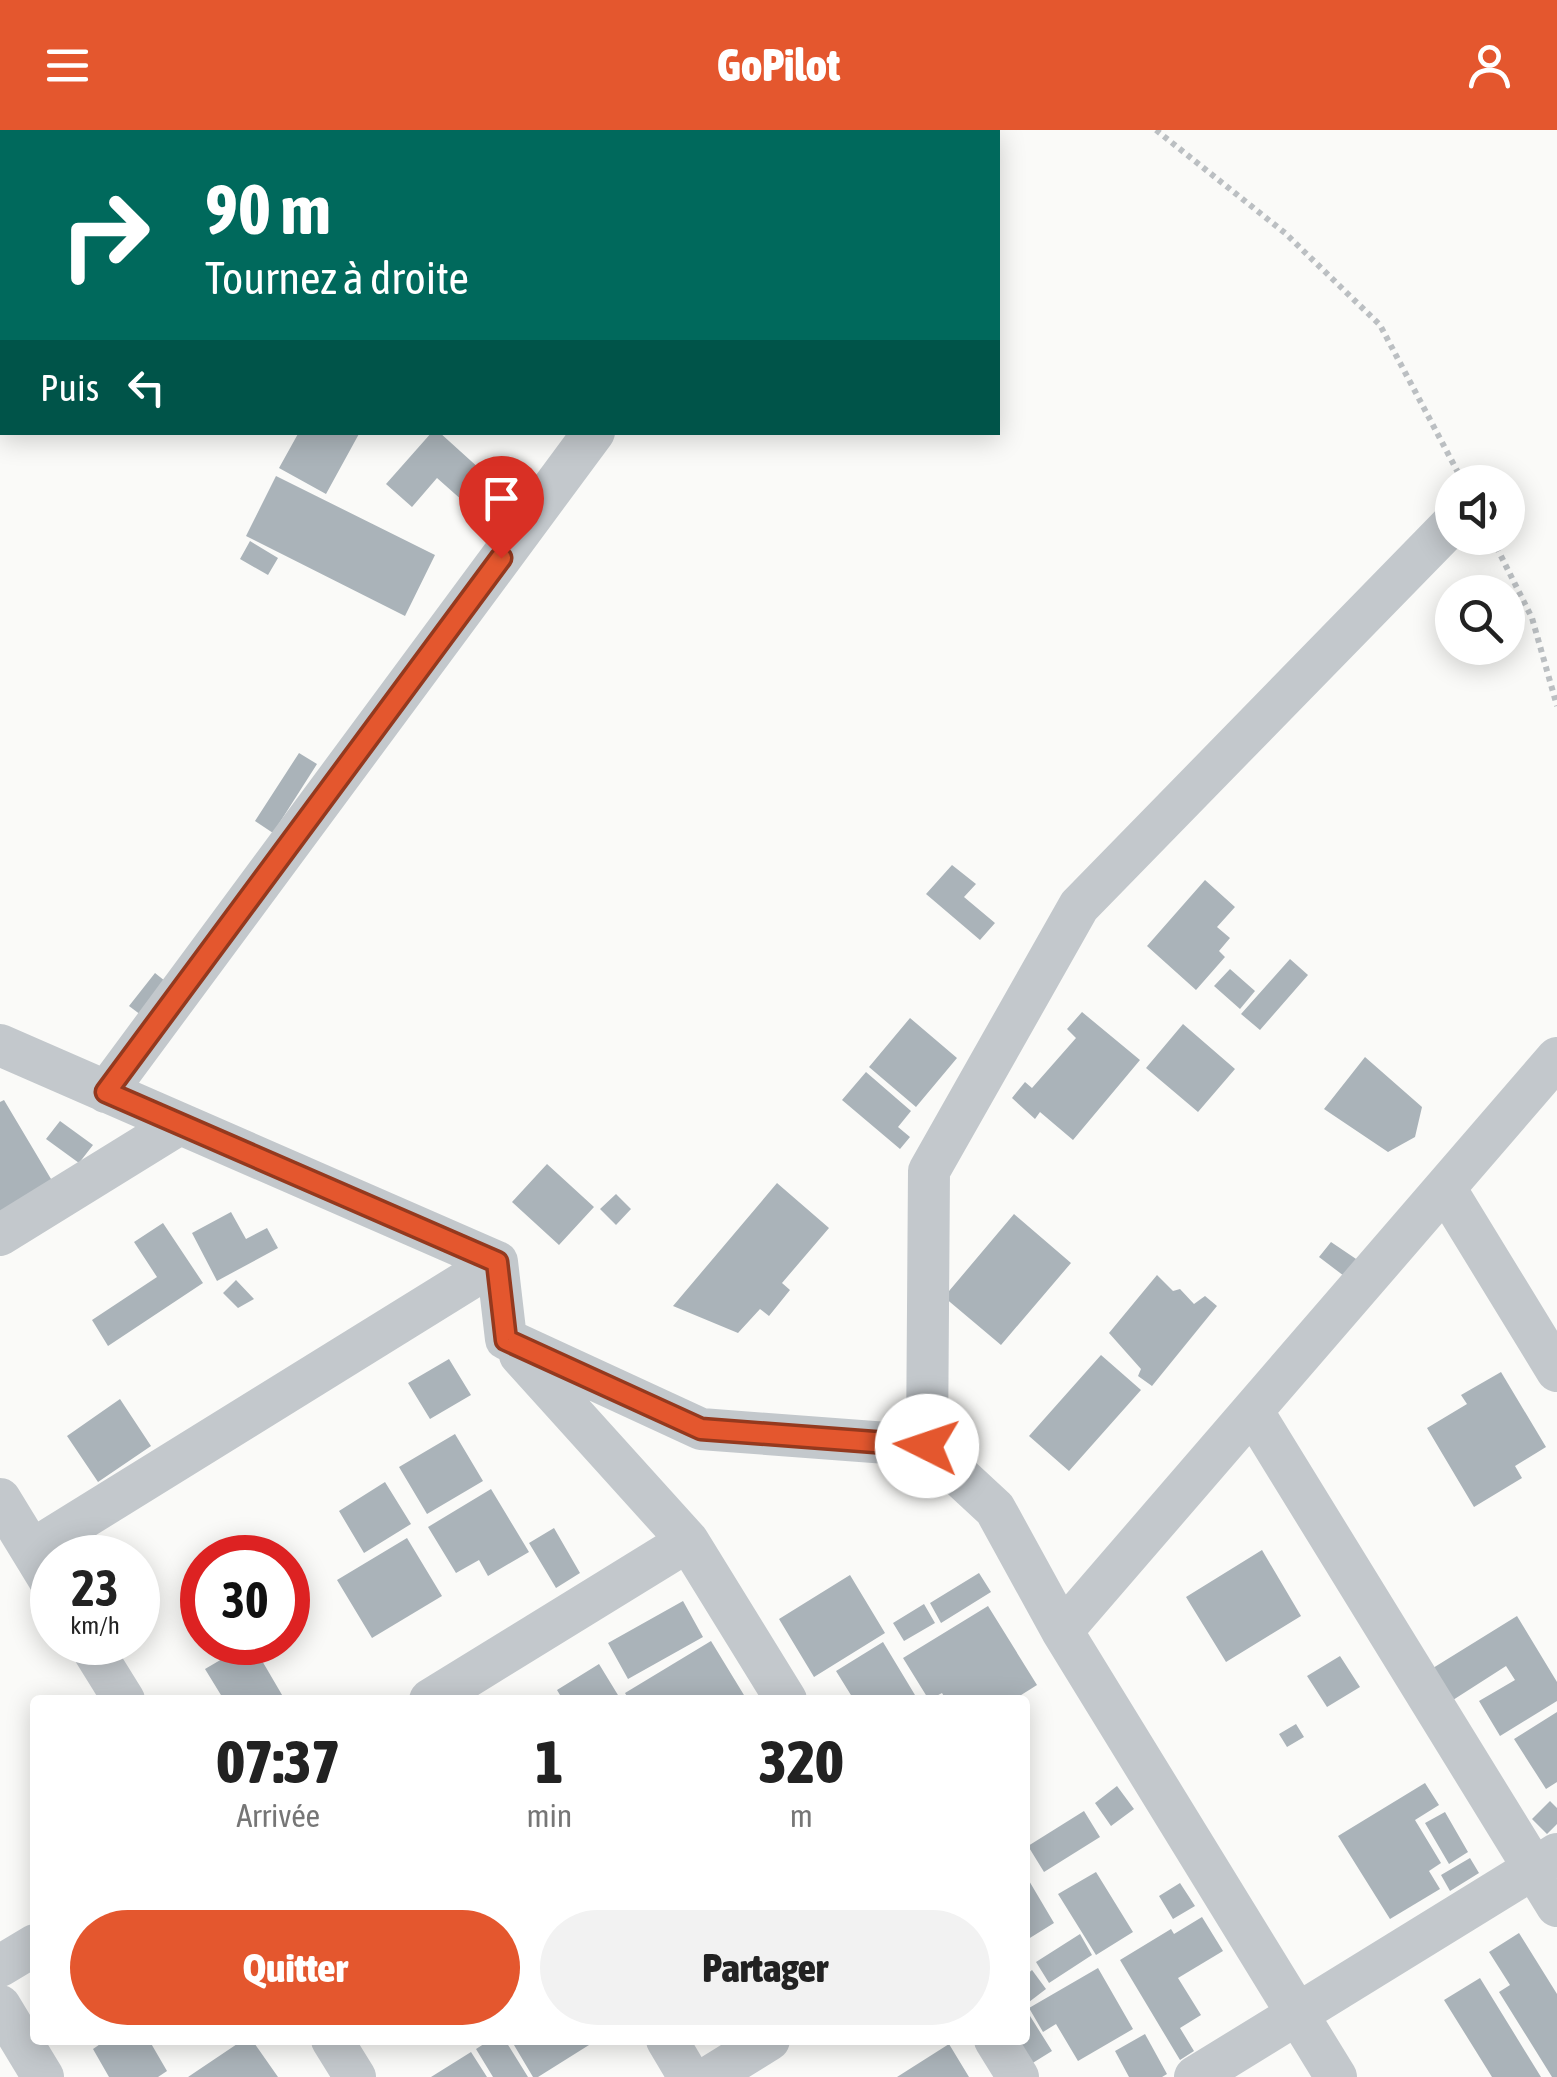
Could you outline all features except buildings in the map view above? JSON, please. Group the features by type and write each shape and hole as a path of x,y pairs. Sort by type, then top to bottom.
{"street":[{"path":"106,1092 592,435"},
{"path":"927,1446 929,1170 1079,906 1435,541"},
{"path":"0,1045 497,1262"},
{"path":"1062,1631 1557,1058"},
{"path":"0,1236 178,1125"},
{"path":"1445,1188 1557,1371"},
{"path":"497,1262 506,1340 688,1540 783,1695"},
{"path":"90,1535 497,1262"},
{"path":"506,1340 701,1429 927,1446 995,1509 1062,1631 1336,2077"},
{"path":"1254,1412 1545,1861 1557,1906"},
{"path":"0,1498 30,1547"},
{"path":"448,1695 688,1540"},
{"path":"102,1665 121,1695"},
{"path":"1196,2077 1545,1861"},
{"path":"0,1966 30,1947"},
{"path":"0,2006 44,2077"},
{"path":"335,2045 355,2077"},
{"path":"669,2045 689,2077"},
{"path":"710,2077 761,2045"},
{"path":"998,2045 1018,2077"}],"path":[{"path":"1156,130 1285,233 1380,325 1455,465"},
{"path":"1500,555 1532,618 1557,706"}],"route":[{"path":"501,558 106,1092 497,1262 506,1340 701,1429 927,1446"}]}
